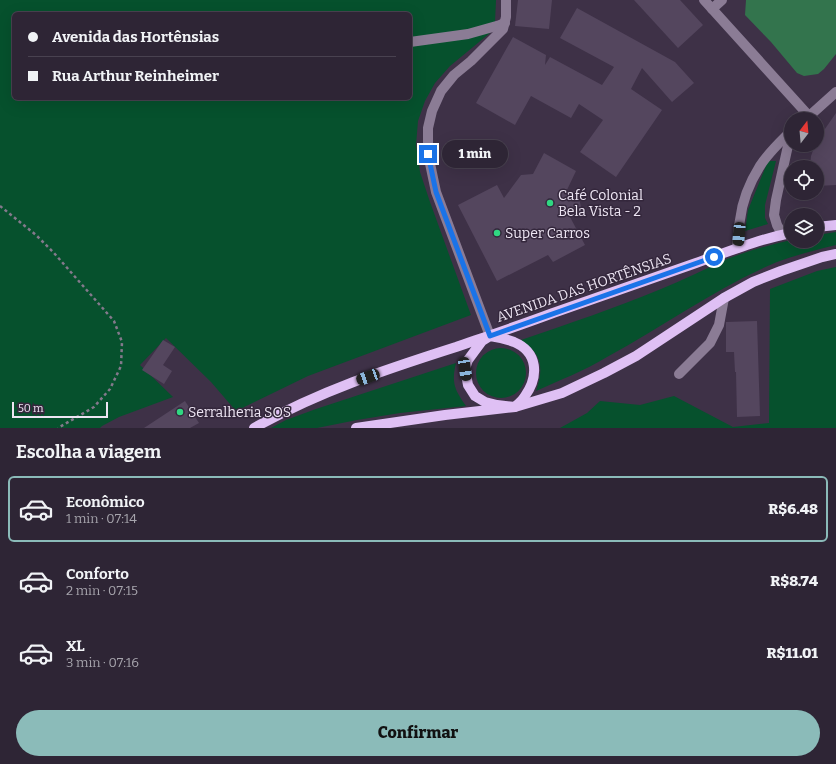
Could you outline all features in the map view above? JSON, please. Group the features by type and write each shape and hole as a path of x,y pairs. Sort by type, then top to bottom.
{"main road":[{"path":"824,226 836,225"},
{"name":"AVENIDA DAS HORTÊNSIAS","path":"254,428 304,402 405,363 490,336 737,248 784,234"},
{"path":"356,428 445,415 515,407 562,393 636,356 724,298 753,282 822,257 836,254"},
{"path":"490,336 513,342 523,347 530,353 534,363 533,381 525,398 515,407 485,402 475,396 468,385 465,369 468,360 482,341 490,336"}],"street":[{"path":"490,336 436,192 428,154 428,128 432,111 441,91 454,75 471,61 503,29 505,23 506,0"},
{"path":"704,0 803,112"},
{"path":"712,9 722,0"},
{"path":"412,42 468,34 505,23"},
{"path":"814,112 836,92"},
{"path":"737,248 744,201 752,181 761,165 784,138"},
{"path":"784,231 777,225 774,215 786,152"},
{"path":"679,374 710,343 719,325 724,298"}],"path":[{"path":"0,206 36,235 54,253 114,321 122,342 121,366 110,389 94,407 58,428"}],"shaded area":[{"path":"0,0 496,0 495,22 490,33 450,66 435,83 425,101 418,121 416,145 420,172 471,315 308,376 236,411 211,382 166,338 140,365 173,397 119,417 100,428 0,428"},
{"path":"746,0 836,0 836,54 818,74 804,76 797,73 771,42 745,15"},
{"path":"768,161 776,161 765,205 765,218 768,224 745,231 748,210"},
{"path":"836,232 836,245 784,259 755,272 712,295 598,362 536,391 540,375 539,362 533,351 521,340 644,296 743,253 784,242 784,248 824,248 824,234"},
{"path":"836,267 836,428 560,428 587,413 600,401 640,405 674,396 733,427 769,423 770,289 817,271"},
{"path":"496,348 506,348 519,355 526,368 526,378 519,391 506,398 496,398 487,394 480,387 476,378 476,368 480,359 487,352"},
{"path":"456,363 454,376 455,386 466,406 400,413 317,428 271,428 286,420 316,409"}],"building":[{"path":"518,0 552,0 549,29 515,26"},
{"path":"634,0 680,0 703,25 678,48"},
{"path":"577,8 675,62 694,83 672,102 642,68 631,89 662,110 616,177 580,152 603,120 579,104 571,118 531,96 515,125 476,103 513,37 546,55 545,65 550,57 602,85 614,67 560,38"},
{"path":"836,113 836,185 824,186 824,160 811,160 812,152 824,152 824,130"},
{"path":"544,153 576,171 566,192 577,191 583,214 570,217 585,245 553,262 548,255 497,281 458,205 497,185 504,198 521,175 533,174"},
{"path":"757,321 760,416 737,417 734,352 726,352 726,322"},
{"path":"163,340 175,347 163,365 172,371 164,384 142,370"},
{"name":"Serralheria SOS","path":"185,401 199,423 190,428 144,428"}],"place":[{"name":"Café Colonial Bela Vista - 2","path":"550,203"},
{"name":"Super Carros","path":"497,233"},
{"name":"Serralheria SOS","path":"180,412"}],"route":[{"path":"428,154 436,192 490,336 714,257"}]}
